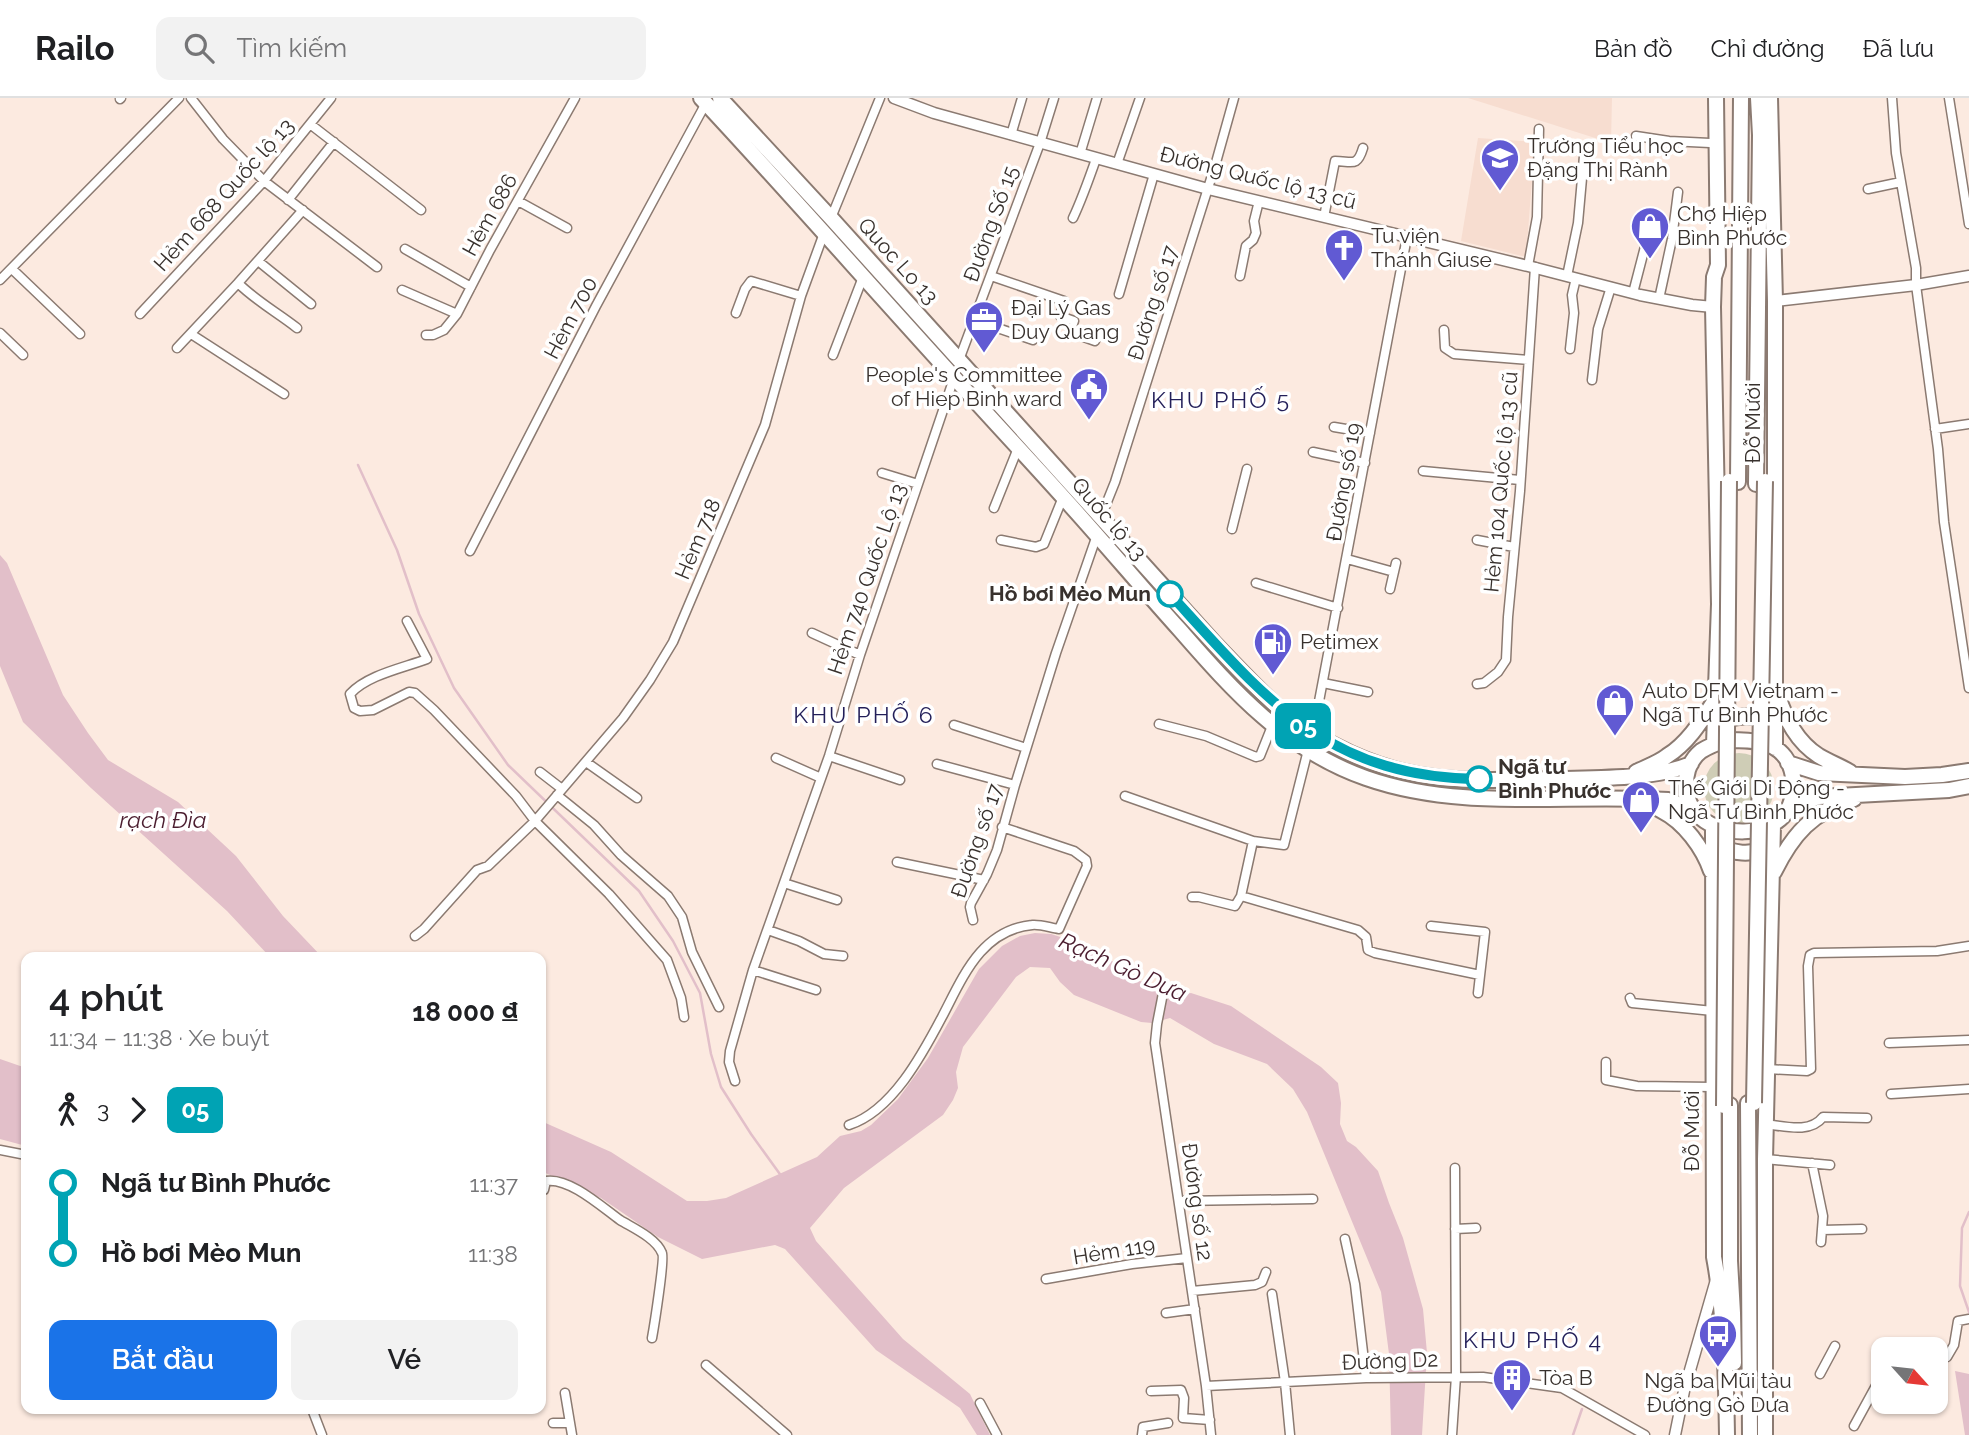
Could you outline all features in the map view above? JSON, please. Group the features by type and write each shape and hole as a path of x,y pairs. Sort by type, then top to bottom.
{"highway":[{"name":"Đỗ Mười","path":"1710,98 1710,266 1714,277"},
{"name":"Đỗ Mười","path":"1714,744 1719,604 1713,307 1714,277 1718,265 1716,98"},
{"name":"Đỗ Mười","path":"1735,1435 1727,1106 1734,306 1741,98"},
{"name":"Đỗ Mười","path":"1749,1259 1761,483 1772,162 1758,98"},
{"name":"Đỗ Mười","path":"1770,98 1766,134 1766,301 1775,747"},
{"path":"1766,134 1775,122 1777,98"},
{"name":"Quoc Lo 13","path":"709,100 831,218 1253,683 1274,704 1313,733 1369,760 1404,771 1441,778 1587,778 1629,775"},
{"name":"Quốc lộ 13","path":"709,100 863,277 1097,535 1211,666 1272,726 1338,766 1366,778 1419,792 1502,798 1668,800 1700,817"},
{"name":"Đường Quốc lộ 13 cũ","path":"1713,307 1734,306"},
{"path":"1774,684 1787,720 1798,738 1819,756 1846,772"},
{"path":"1629,775 1675,751 1699,724 1716,698"},
{"path":"1715,726 1735,717 1774,720"},
{"path":"1785,814 1791,802 1794,779 1788,762 1775,747 1741,740 1726,740 1700,752 1687,772 1686,790 1692,808 1713,825 1734,831 1750,831 1773,825 1785,814 1814,798 1839,794 1949,790 1969,786"},
{"path":"1788,762 1812,772 1905,772 1961,767 1969,770"},
{"path":"1629,775 1669,772 1691,764"},
{"path":"1772,875 1794,838 1816,816 1837,804 1875,794"},
{"path":"1630,799 1660,809 1675,820 1700,847 1714,880"},
{"name":"Đỗ Mười","path":"1713,825 1714,1257 1721,1298 1727,1435"},
{"path":"1765,1435 1765,1124 1773,825"},
{"path":"1713,845 1739,853 1760,850 1773,843"},
{"path":"1749,1259 1765,1278"},
{"path":"1749,1259 1750,1435"},
{"path":"1751,1332 1765,1278"},
{"path":"1721,1298 1733,1314"}],"street":[{"path":"0,280 179,98"},
{"path":"191,98 223,139 264,181 377,267"},
{"name":"Hẻm 668 Quốc lộ 13","path":"140,314 264,181 331,98"},
{"name":"Hẻm 686","path":"426,335 444,330 457,314 575,98"},
{"path":"831,218 880,98"},
{"name":"Đường Quốc lộ 13 cũ","path":"894,98 934,113 1208,188 1633,293 1713,307"},
{"path":"1011,135 1022,98"},
{"name":"Đường Số 15","path":"959,360 1040,143 1054,98"},
{"path":"1080,154 1097,98"},
{"path":"1117,164 1140,98"},
{"name":"Đường số 17","path":"1101,517 1115,482 1234,98"},
{"path":"1892,98 1896,153 1912,243 1944,522 1966,638 1969,688"},
{"path":"1949,98 1965,172 1969,224"},
{"name":"Hẻm 700","path":"470,551 596,306 709,100"},
{"path":"310,124 421,210"},
{"name":"Hẻm 104 Quốc lộ 13 cũ","path":"1477,684 1484,683 1498,672 1506,660 1507,617 1521,480 1531,267 1537,217 1539,129"},
{"path":"1636,136 1710,144"},
{"path":"288,200 334,142"},
{"path":"1324,217 1335,161 1354,163 1359,160 1363,148"},
{"path":"1570,349 1574,313 1571,277 1584,156"},
{"path":"1073,218 1096,159"},
{"name":"Đường số 17","path":"1119,293 1154,174"},
{"path":"1868,189 1901,182"},
{"path":"1659,299 1672,239 1678,192"},
{"path":"517,201 567,228"},
{"path":"1240,276 1246,246 1256,233 1254,221 1259,201"},
{"path":"177,348 303,210"},
{"name":"Hẻm 718","path":"415,936 477,870 488,866 535,821 623,718 673,642 765,425 801,296 824,233"},
{"name":"Đường số 19","path":"1313,733 1407,237"},
{"path":"1633,293 1647,239"},
{"path":"405,249 471,287"},
{"path":"258,261 311,304"},
{"path":"12,268 80,334"},
{"path":"990,276 1064,301 1060,316 1074,321 1070,332 1095,341"},
{"path":"1766,301 1916,285 1969,276"},
{"path":"833,355 863,277"},
{"path":"736,313 751,281 801,296"},
{"path":"238,283 258,301 298,328"},
{"path":"1592,380 1598,330 1611,287"},
{"path":"402,290 457,314"},
{"path":"974,320 1033,340"},
{"path":"1444,330 1446,348 1454,354 1528,360"},
{"path":"0,333 23,355"},
{"path":"191,334 284,394"},
{"name":"Hẻm 740 Quốc Lộ 13","path":"735,1081 729,1062 753,970 821,778 860,654 954,378"},
{"path":"1935,429 1969,424"},
{"path":"1334,427 1370,433"},
{"path":"994,508 1018,448"},
{"path":"1312,452 1365,463"},
{"path":"1231,529 1247,469"},
{"path":"1423,471 1521,480"},
{"path":"882,473 918,484"},
{"path":"1001,540 1036,547 1044,544 1063,497"},
{"name":"Đường số 17","path":"973,920 970,907 997,850 1056,653 1097,535"},
{"path":"1476,540 1514,547"},
{"path":"1347,559 1394,568 1390,589"},
{"path":"1256,583 1338,608"},
{"path":"407,621 427,659 357,686 350,694 354,708 360,711 373,710 409,692 415,693 475,751 535,821 609,894 667,960 681,998 684,1017"},
{"path":"812,633 860,654"},
{"path":"1323,682 1368,692"},
{"path":"1159,723 1206,736 1256,757 1260,756 1272,726"},
{"path":"954,726 1026,748"},
{"path":"1125,796 1253,841 1283,845 1308,750"},
{"path":"828,756 900,780"},
{"path":"776,758 821,778"},
{"path":"586,762 637,798"},
{"path":"937,764 1015,785"},
{"path":"540,772 621,855 668,896 682,917 692,951 719,1007"},
{"path":"849,1125 869,1116 894,1093 915,1064 968,968 982,950 1009,930 1033,924 1059,929 1087,866 1086,860 1073,851 1002,827"},
{"path":"1192,897 1235,906 1241,896 1253,841"},
{"path":"897,862 984,880"},
{"path":"784,883 837,900"},
{"path":"1241,896 1358,930 1366,937 1368,950 1375,953 1480,975"},
{"path":"1431,926 1485,932 1478,993"},
{"path":"768,930 799,941 824,954 843,956"},
{"path":"1767,1069 1811,1069 1810,955 1937,951 1969,946"},
{"path":"753,970 816,990"},
{"name":"Đường số 12","path":"1164,988 1155,1043 1206,1386"},
{"path":"1630,998 1632,1003 1713,1012"},
{"path":"1889,1043 1969,1040"},
{"path":"1606,1062 1606,1080 1636,1086 1713,1087"},
{"path":"1891,1094 1969,1089"},
{"path":"1765,1124 1810,1128 1818,1124 1823,1117 1867,1118"},
{"path":"0,1150 21,1154"},
{"path":"1765,1159 1830,1165"},
{"path":"1812,1163 1823,1216 1821,1242"},
{"path":"1452,1435 1456,1377 1455,1168"},
{"path":"546,1181 554,1180 590,1197 653,1241 662,1252 664,1260 652,1338"},
{"path":"1180,1200 1313,1199"},
{"path":"1455,1228 1476,1228"},
{"path":"1822,1230 1862,1229"},
{"path":"1345,1239 1354,1284 1366,1378"},
{"name":"Hẻm 119","path":"1046,1279 1132,1264 1187,1258"},
{"path":"1675,1435 1693,1356 1717,1276 1730,1263"},
{"path":"1192,1291 1255,1285 1262,1282 1266,1272"},
{"path":"1272,1294 1290,1435"},
{"path":"1166,1313 1195,1309"},
{"path":"1948,1355 1954,1345 1958,1321 1968,1319"},
{"path":"1820,1374 1835,1346"},
{"path":"706,1365 787,1435"},
{"name":"Đường D2","path":"1206,1386 1366,1378 1483,1377 1562,1388 1645,1435"},
{"path":"1206,1386 1211,1435"},
{"path":"1151,1391 1181,1390 1184,1398 1183,1419 1210,1420"},
{"path":"565,1393 572,1435"},
{"path":"1854,1426 1871,1395"},
{"path":"980,1403 997,1435"},
{"path":"314,1414 322,1435"},
{"path":"553,1423 569,1423"},
{"path":"1142,1435 1143,1427 1168,1423"}],"shaded area":[{"path":"1468,98 1612,98 1611,143"},
{"name":"Trường Tiểu học Đặng Thị Rành","path":"1478,138 1535,142 1526,257 1461,241"},
{"path":"1739,753 1764,763 1774,788 1764,813 1739,823 1714,813 1704,788 1714,763"}],"water":[{"name":"rạch Đìa","path":"0,555 7,563 63,695 108,760 178,802 236,856 283,916 317,952 265,952 227,911 91,788 23,722 0,666"},
{"path":"1051,934 1095,948 1137,980 1180,995 1191,993 1231,1006 1321,1067 1338,1083 1340,1124 1347,1141 1378,1171 1403,1238 1423,1309 1427,1353 1422,1435 1391,1435 1389,1354 1381,1292 1307,1112 1293,1089 1267,1064 1214,1044 1170,1018 1152,1023 1141,1022 1074,995 1050,968 1030,967 1016,977 963,1047 956,1072 958,1088 943,1115 844,1188 810,1228 816,1241 903,1339 970,1394 990,1435 977,1435 960,1408 876,1350 785,1249 775,1245 702,1259 658,1237 601,1198 546,1173 546,1123 611,1152 687,1201 726,1198 817,1157 840,1136 861,1131 871,1125 898,1099 928,1058 979,969 1002,946 1020,936"},
{"path":"0,1059 21,1066 21,1145 0,1139"},
{"path":"1955,1371 1969,1374 1969,1435 1965,1435"}],"waterway":[{"path":"358,465 397,550 419,614 454,688 508,765 639,891 673,941 700,993 711,1054 721,1087 782,1177"},
{"path":"1969,1212 1962,1228 1960,1286 1969,1312"},
{"name":"Rạch Gò Dưa","path":"1573,1435 1582,1409"}],"bus line":[{"name":"05","path":"1170,594 1274,704 1313,733 1346,751 1393,769 1441,778 1479,779"}],"place":[{"name":"Trường Tiểu học Đặng Thị Rành","path":"1500,192"},
{"name":"Chợ Hiệp Bình Phước","path":"1650,260"},
{"name":"Tu viện Thánh Giuse","path":"1344,282"},
{"name":"Đại Lý Gas Duy Quang","path":"984,354"},
{"name":"People's Committee of Hiep Binh ward","path":"1089,421"},
{"name":"Hồ bơi Mèo Mun","path":"1170,594"},
{"name":"Petimex","path":"1273,676"},
{"name":"Auto DFM Vietnam - Ngã Tư Bình Phước","path":"1615,737"},
{"name":"Ngã tư Bình Phước","path":"1479,779"},
{"name":"Thế Giới Di Động - Ngã Tư Bình Phước","path":"1641,834"},
{"name":"Ngã ba Mũi tàu Đường Gò Dưa","path":"1718,1368"},
{"name":"Tòa B","path":"1512,1412"}],"district":[{"name":"KHU PHỐ 5","path":"1221,400"},
{"name":"KHU PHỐ 6","path":"864,715"},
{"name":"KHU PHỐ 4","path":"1533,1340"}]}
